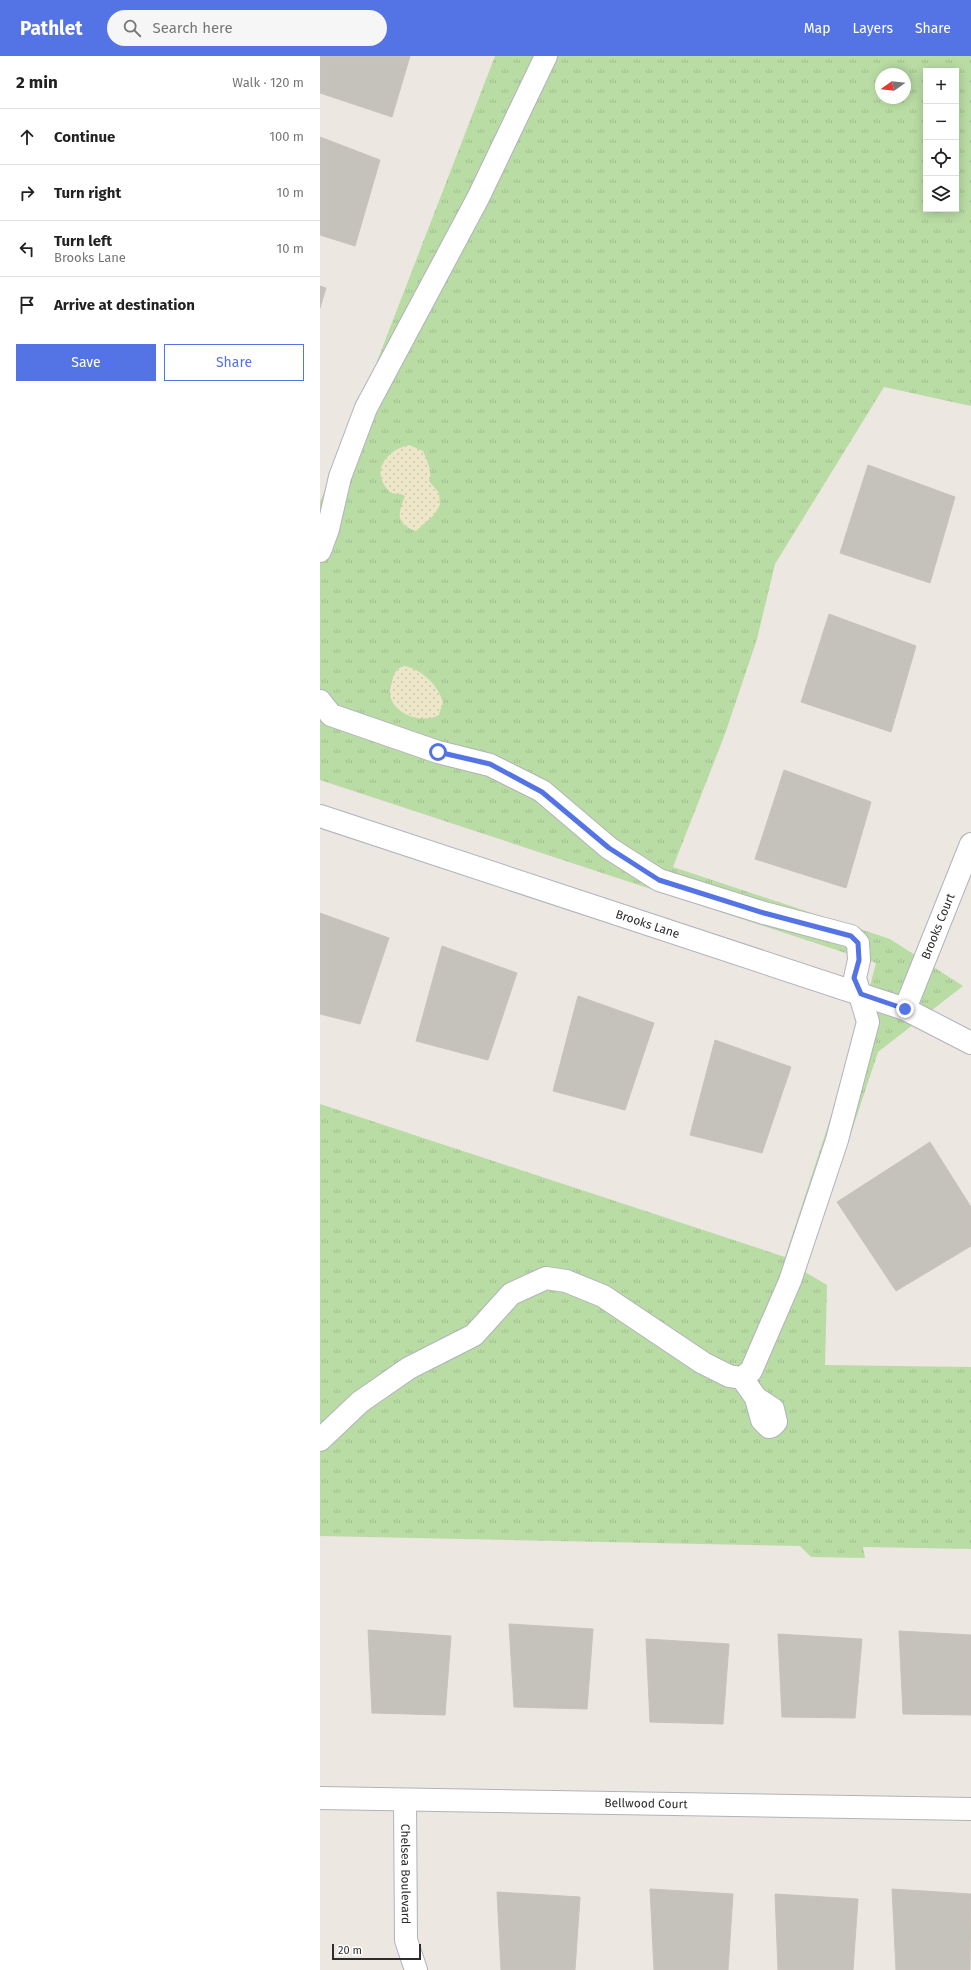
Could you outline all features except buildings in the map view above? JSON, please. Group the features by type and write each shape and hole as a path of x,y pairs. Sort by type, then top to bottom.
{"street":[{"path":"320,551 328,529 340,477 366,408 478,198 546,56"},
{"path":"320,701 331,715 438,752 490,764 536,788 609,848 659,880 764,913 851,936 858,943 859,960 854,978 861,994 868,1022 837,1140 790,1280 751,1371 742,1378"},
{"name":"Brooks Lane","path":"320,816 905,1009 971,1043"},
{"name":"Brooks Court","path":"905,1009 971,844"},
{"path":"320,1440 360,1402 409,1368 474,1335 511,1294 546,1278 566,1281 603,1296 702,1363 729,1376 742,1378 756,1398"},
{"name":"Bellwood Court","path":"320,1798 971,1810"},
{"name":"Chelsea Boulevard","path":"405,1800 406,1940 416,1970"}],"green space":[{"path":"495,56 971,56 971,406 884,387 775,564 757,639 725,734 673,867 890,939 963,986 878,1052 805,1272 827,1285 825,1365 971,1367 971,1549 863,1547 865,1558 811,1557 800,1546 320,1536 320,1104 785,1257 855,1043 876,963 320,780 320,502 347,439"}],"sand":[{"path":"409,445 423,451 430,470 429,481 439,493 440,505 434,515 416,531 404,525 401,521 400,513 405,496 390,492 383,483 381,476 381,468 388,456 401,447"},
{"path":"404,666 416,670 433,684 443,702 439,715 426,718 413,717 406,715 396,707 390,696 393,676 399,668"}],"route":[{"path":"438,752 490,764 542,792 609,848 659,880 764,913 851,936 858,943 859,960 854,978 861,994 905,1009"}]}
